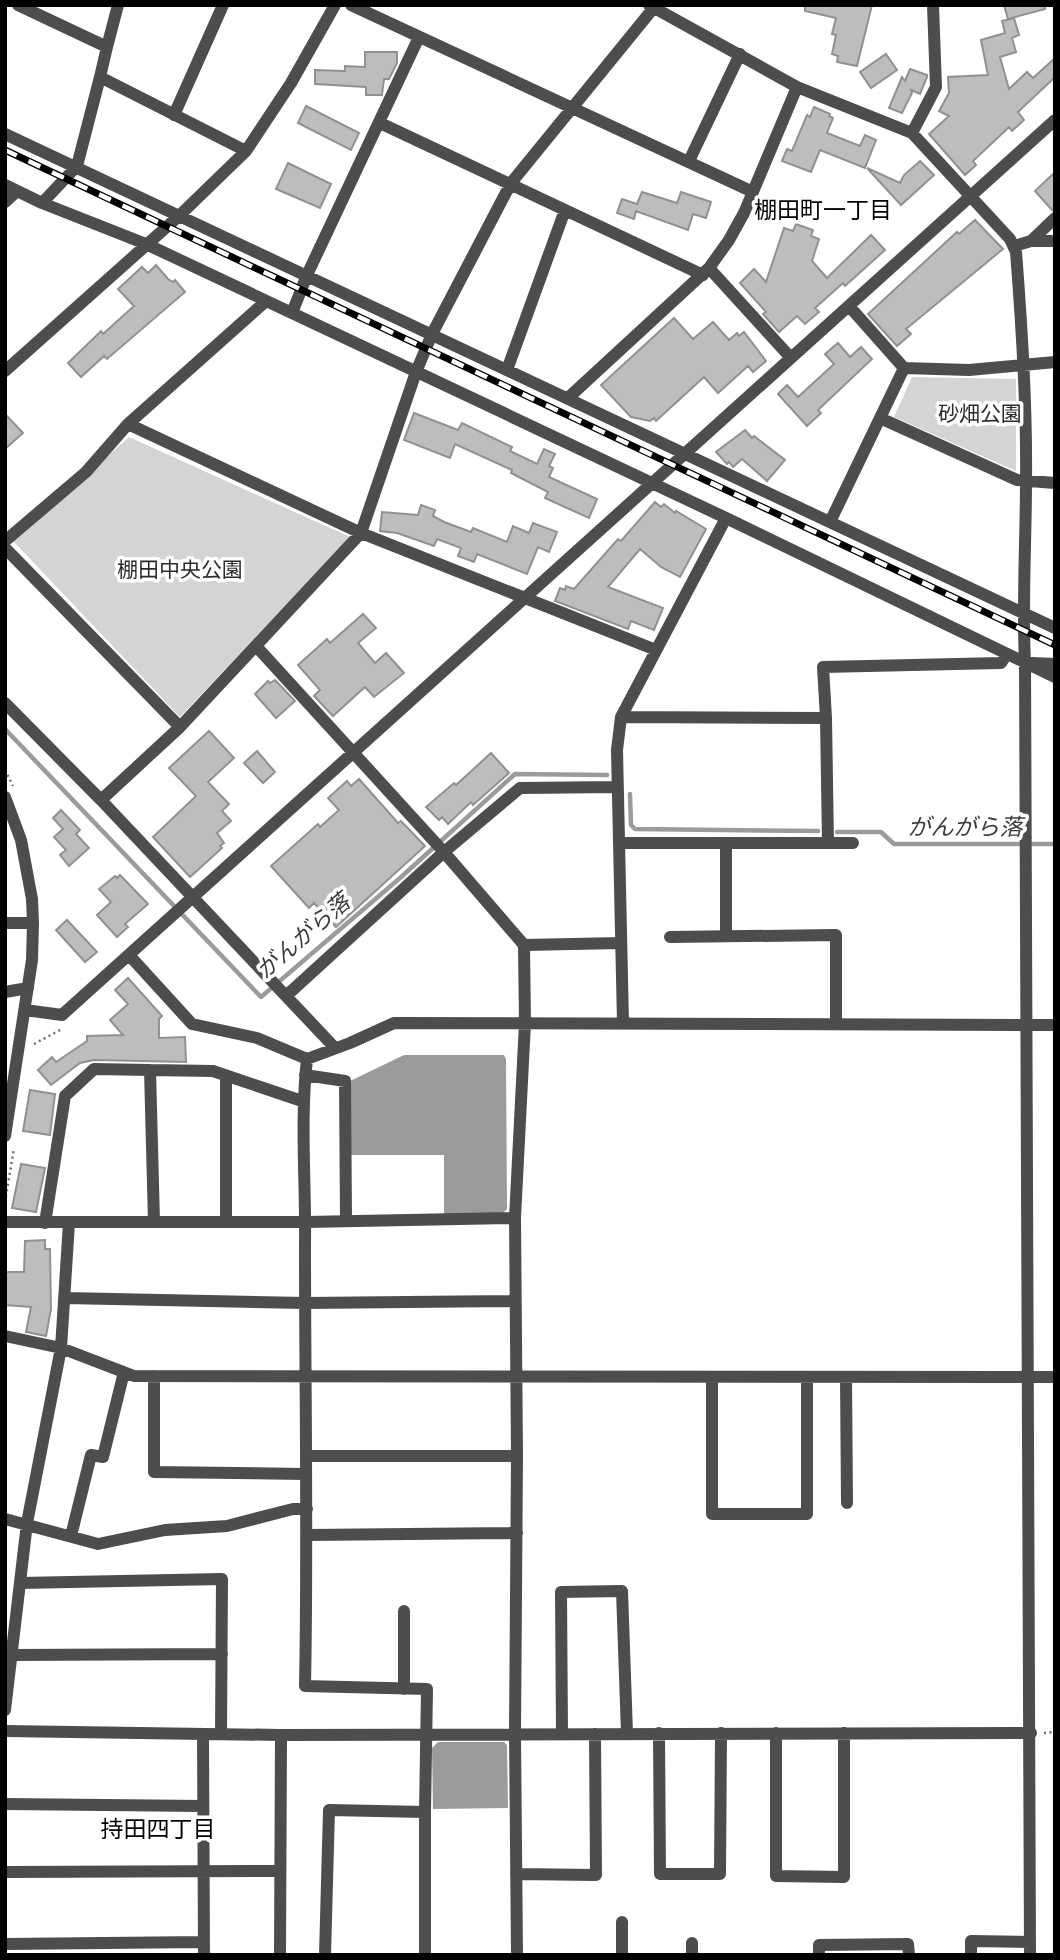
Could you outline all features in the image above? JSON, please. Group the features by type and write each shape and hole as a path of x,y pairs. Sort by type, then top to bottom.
{"street":[{"path":"18,5 107,47"},
{"path":"42,203 77,166 118,5"},
{"path":"174,115 223,5"},
{"path":"5,371 180,215 246,151 291,83 335,5"},
{"path":"351,5 753,192"},
{"path":"912,133 936,87 933,5"},
{"path":"101,800 180,727 361,533 416,372 432,334 511,183 653,6 797,87 912,133 1014,246 1025,363 1026,483 1022,612 1025,663 1030,1948 971,1941 971,1955"},
{"path":"292,313 307,275 419,37"},
{"path":"689,161 740,54"},
{"path":"100,78 246,151"},
{"path":"568,398 706,272 729,240 753,192 797,87"},
{"path":"25,1007 62,1015 1055,120"},
{"path":"380,123 565,210 706,272 791,358"},
{"path":"5,134 1055,628"},
{"path":"5,202 11,188 146,244 1055,677"},
{"path":"508,370 565,210"},
{"path":"1031,240 1055,218"},
{"path":"1014,246 1031,240 1055,241"},
{"path":"5,541 86,472 128,424 266,301"},
{"path":"849,306 904,368 969,370 1055,362"},
{"path":"830,522 904,368"},
{"path":"880,418 1017,481 1055,483"},
{"path":"128,424 361,533 656,650"},
{"path":"623,1023 617,787 617,750 621,717 726,518"},
{"path":"5,548 180,727"},
{"path":"256,646 524,945 525,1023 514,1218 517,1456 516,1955"},
{"path":"828,843 823,667 1001,663 1007,654"},
{"path":"1025,663 1055,664"},
{"path":"5,704 101,800 189,901 335,1048"},
{"path":"621,717 825,718"},
{"path":"286,996 443,852 520,788 617,787"},
{"path":"5,797 21,840 32,900 33,923 32,960 18,1053 9,1088 5,1136"},
{"path":"619,843 853,844"},
{"path":"726,843 726,936"},
{"path":"5,923 33,923"},
{"path":"670,937 836,935 836,1024"},
{"path":"524,945 621,943"},
{"path":"129,955 192,1024 257,1038 307,1059 394,1023 1055,1025"},
{"path":"5,992 28,988"},
{"path":"307,1059 302,1101 306,1222 305,1686 427,1689 425,1955"},
{"path":"46,1223 65,1096 94,1069 213,1071 302,1101"},
{"path":"150,1070 154,1222"},
{"path":"305,1075 345,1081 346,1221"},
{"path":"226,1076 226,1222"},
{"path":"5,1223 514,1218"},
{"path":"5,1710 27,1524 61,1348 69,1223"},
{"path":"65,1298 305,1303 515,1301"},
{"path":"5,1336 61,1348 134,1376 1055,1377"},
{"path":"71,1536 91,1455 103,1457 124,1372"},
{"path":"154,1376 154,1472 306,1474"},
{"path":"712,1377 712,1514 807,1514 807,1377"},
{"path":"846,1377 847,1503"},
{"path":"306,1456 517,1456"},
{"path":"5,1519 98,1544 164,1530 227,1526 293,1509 307,1509"},
{"path":"307,1535 517,1533"},
{"path":"20,1583 222,1580 221,1734"},
{"path":"562,1734 561,1592 622,1591 626,1733"},
{"path":"404,1611 404,1689"},
{"path":"12,1655 222,1654"},
{"path":"5,1731 281,1735 1031,1732"},
{"path":"659,1733 660,1874 720,1874 721,1733"},
{"path":"776,1733 776,1877 844,1877 844,1733"},
{"path":"5,1944 204,1948 203,1734"},
{"path":"516,1874 596,1875 595,1734"},
{"path":"280,1955 281,1735"},
{"path":"5,1804 203,1806"},
{"path":"325,1955 329,1810 425,1812"},
{"path":"5,1872 280,1871"},
{"path":"622,1922 622,1955"},
{"path":"819,1955 819,1945 896,1944 908,1944 909,1955"}],"green space":[{"name":"砂畑公園","path":"912,377 1016,379 1016,471 894,417"},
{"name":"棚田中央公園","path":"129,437 350,537 180,717 13,541"}],"shaded area":[{"path":"404,1055 504,1055 507,1209 502,1214 444,1214 444,1155 348,1155 348,1082"},
{"path":"438,1742 504,1742 507,1745 508,1808 433,1809 432,1748"}],"building":[{"path":"805,5 872,5 857,66 837,62 838,56 832,54 836,35 832,34 836,18 805,11"},
{"path":"1004,5 1045,5 1045,9 1008,19"},
{"path":"1014,18 1019,35 1012,38 1016,52 1000,57 1009,89 1027,72 1033,78 1055,58 1055,77 1018,112 1024,120 1012,131 1009,127 973,161 976,165 965,175 929,134 949,116 939,111 949,93 948,77 988,75 981,40 1005,33 1002,21"},
{"path":"365,52 397,52 397,63 389,79 384,79 382,95 366,95 366,87 315,84 315,70 345,71 345,66 365,67"},
{"path":"886,54 897,70 871,88 860,72"},
{"path":"910,69 927,77 920,94 911,90 902,113 889,108 902,77 905,81"},
{"path":"306,106 359,133 351,150 298,123"},
{"path":"814,107 833,118 827,133 860,146 865,135 876,140 865,168 820,150 811,172 782,161 787,149 792,151 807,115 810,117"},
{"path":"920,161 934,175 901,205 867,168 900,183 904,175"},
{"path":"288,163 331,184 320,208 276,189"},
{"path":"1055,172 1055,209 1052,210 1035,191"},
{"path":"642,192 677,203 681,192 711,202 706,218 693,214 688,230 636,211 634,219 617,213 622,199 637,204"},
{"path":"975,220 1003,249 906,329 911,334 897,346 868,314 957,232 959,234"},
{"path":"796,224 813,230 811,236 819,239 812,261 827,278 871,235 885,250 845,286 843,283 815,308 819,312 805,324 797,316 779,332 763,314 766,312 740,283 754,269 766,282 784,228 793,231"},
{"path":"156,265 185,292 107,359 104,356 81,377 68,363 101,331 103,334 134,306 118,289 142,267 148,273"},
{"path":"674,318 693,339 713,322 729,340 737,333 739,336 744,332 766,361 753,372 748,366 718,393 704,377 656,421 654,418 650,421 631,417 601,385"},
{"path":"838,343 850,357 861,347 872,359 818,410 821,413 807,426 778,394 787,385 798,397 834,364 825,354"},
{"path":"414,413 458,430 462,423 512,447 510,451 537,464 544,449 555,454 549,466 553,468 549,477 597,499 589,518 545,498 548,492 511,473 512,470 455,444 450,458 404,440"},
{"path":"5,414 23,433 5,449"},
{"path":"745,430 752,438 754,436 785,460 767,481 742,459 733,467 716,452"},
{"path":"655,502 661,507 664,504 675,513 676,511 706,529 680,577 661,567 640,549 608,587 663,608 654,630 631,621 628,629 555,601 560,588 565,590 566,586 574,589"},
{"path":"421,505 435,510 433,516 444,522 471,532 473,528 507,542 513,526 529,533 533,523 557,532 549,552 538,547 527,574 477,554 474,562 458,556 461,548 437,539 434,546 397,533 380,531 382,512 418,515"},
{"path":"363,614 376,628 358,643 375,663 386,653 404,673 374,697 365,687 333,716 314,696 320,690 298,665 327,639 330,643"},
{"path":"275,680 295,701 276,718 255,694 268,681 270,683"},
{"path":"209,731 234,758 208,782 229,804 222,811 231,821 217,833 224,843 220,846 222,848 190,877 153,837 196,796 169,768"},
{"path":"257,751 275,772 263,783 244,763"},
{"path":"491,753 509,773 473,805 471,802 448,824 442,817 439,820 426,807 454,783 456,785"},
{"path":"359,779 398,823 401,821 425,846 336,927 314,903 309,908 271,866 318,824 320,827 339,810 328,798 347,781 351,786"},
{"path":"61,810 80,830 76,834 89,848 69,866 60,855 66,850 54,837 63,829 53,818"},
{"path":"120,875 148,904 125,924 128,927 117,937 97,915 111,902 99,889"},
{"path":"67,920 97,952 85,962 56,930"},
{"path":"128,978 162,1016 159,1019 159,1038 185,1037 186,1062 94,1060 80,1063 51,1085 38,1070 52,1057 56,1062 87,1041 87,1036 123,1035 110,1020 128,1004 115,990"},
{"path":"30,1090 55,1094 50,1135 23,1131"},
{"path":"21,1164 45,1168 36,1212 12,1208"},
{"path":"45,1240 45,1249 50,1249 51,1309 46,1336 26,1332 31,1307 5,1305 5,1272 24,1272 25,1241"}],"waterway":[{"name":"がんがら落","path":"5,729 261,997 400,878 515,774 607,775"},
{"name":"がんがら落","path":"630,794 631,825 635,829 818,831"},
{"name":"がんがら落","path":"837,832 881,832 894,844 1055,844"}],"railway":[{"path":"5,150 1055,645"}],"district":[{"name":"棚田町一丁目","path":"823,210"},
{"name":"持田四丁目","path":"158,1829"}]}
